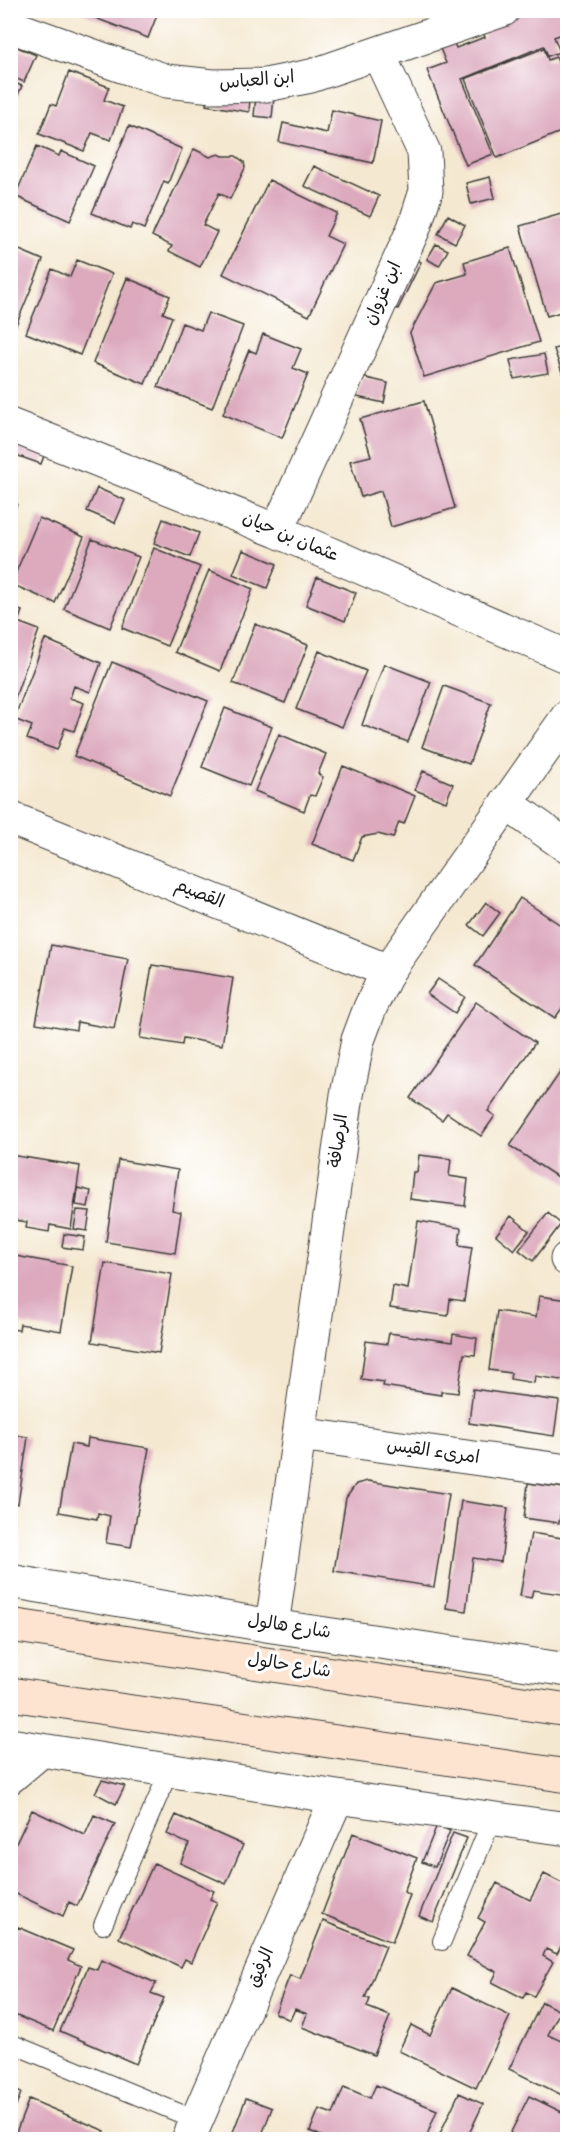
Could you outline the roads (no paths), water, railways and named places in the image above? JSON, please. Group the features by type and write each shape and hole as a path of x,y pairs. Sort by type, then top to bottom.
{"main road":[{"name":"شارع حالول","path":"10,1625 567,1710"},
{"path":"10,1694 567,1776"}],"street":[{"name":"ابن العباس","path":"10,26 167,81 213,87 266,85 311,76 503,10"},
{"name":"ابن غزوان","path":"277,531 414,228 426,191 424,152 378,53"},
{"name":"عثمان بن حيان","path":"10,425 277,531 567,657"},
{"name":"الرصافة","path":"272,1626 347,1095 357,1040 388,971 567,716"},
{"path":"506,803 567,847"},
{"name":"القصيم","path":"10,818 388,971"},
{"name":"امرىء القيس","path":"299,1434 567,1472"},
{"name":"شارع هالول","path":"10,1581 272,1626 567,1670"},
{"path":"10,1744 337,1797 567,1829"},
{"path":"10,1777 42,1750"},
{"name":"الرفيق","path":"192,2130 337,1797"}],"lane":[{"path":"103,1925 170,1769"},
{"path":"442,1941 493,1817"},
{"path":"10,2043 192,2130"}]}
